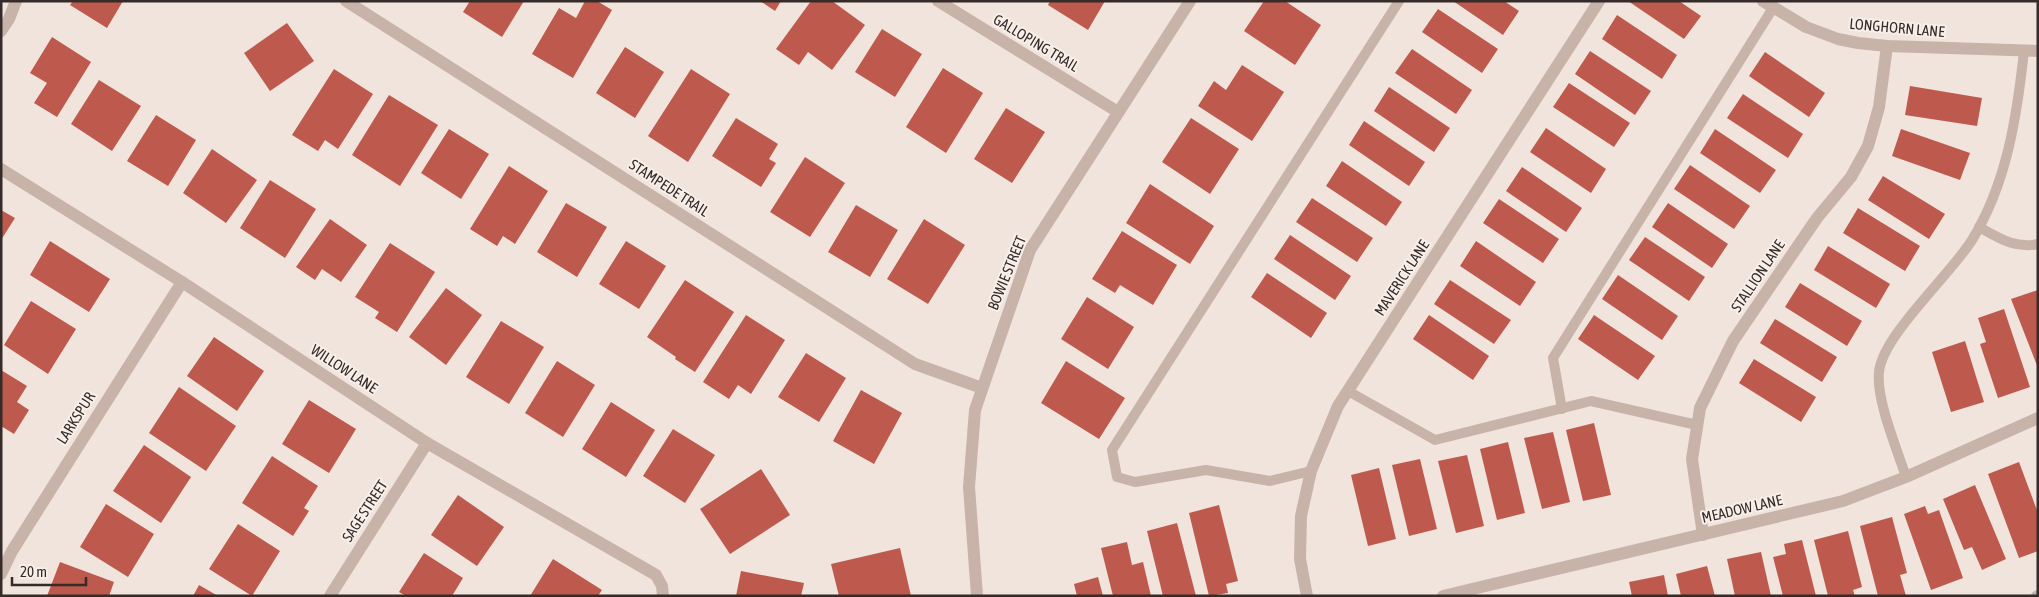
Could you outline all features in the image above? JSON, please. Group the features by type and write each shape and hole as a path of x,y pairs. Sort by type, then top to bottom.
{"street":[{"path":"1,31 9,19 16,1"},
{"name":"STAMPEDE TRAIL","path":"346,1 914,364 982,388"},
{"name":"GALLOPING TRAIL","path":"938,1 1118,112"},
{"name":"BOWIE STREET","path":"977,596 969,487 975,410 1030,250 1190,1"},
{"name":"MAVERICK LANE","path":"1307,596 1300,559 1301,516 1311,471 1338,406 1599,1"},
{"name":"LONGHORN LANE","path":"1768,5 1806,27 1830,36 1858,43 1887,46 2038,51"},
{"name":"STALLION LANE","path":"1703,535 1692,459 1700,408 1734,341 1817,218 1851,177 1868,146 1879,107 1887,46"},
{"name":"WILLOW LANE","path":"1,169 182,282 427,443 656,575 662,586 663,596"},
{"name":"LARKSPUR","path":"1,574 12,551 182,282"},
{"name":"MEADOW LANE","path":"1443,596 1843,501 1906,478 2038,418"},
{"name":"SAGE STREET","path":"330,596 427,443"}],"lane":[{"path":"1311,471 1270,481 1206,470 1135,482 1117,477 1112,450 1399,1"},
{"path":"1562,409 1553,358 1768,5"},
{"path":"1906,478 1880,399 1879,370 1884,354 1892,341 1955,265 1979,227 2004,166 2018,106 2024,51"},
{"path":"1979,227 2009,243 2020,246 2038,244"},
{"path":"1348,391 1435,440 1591,402 1698,425"}],"building":[{"path":"73,1 123,1 107,28 70,5"},
{"path":"470,1 524,1 502,37 463,12"},
{"path":"585,1 597,1 612,10 573,78 532,54 559,8 576,18"},
{"path":"760,1 781,1 775,11"},
{"path":"811,1 832,1 865,25 832,70 808,52 799,65 776,49"},
{"path":"1050,1 1105,1 1088,30 1048,5"},
{"path":"1264,1 1285,1 1321,25 1295,65 1244,31"},
{"path":"1453,1 1504,1 1519,11 1503,35"},
{"path":"1628,1 1679,1 1701,16 1684,39"},
{"path":"1438,9 1498,49 1482,73 1422,32"},
{"path":"1617,15 1677,55 1662,79 1602,39"},
{"path":"287,23 314,61 270,91 244,53"},
{"path":"882,29 922,54 895,97 855,72"},
{"path":"52,37 91,62 57,117 34,103 47,83 30,73"},
{"path":"625,47 664,72 635,118 596,93"},
{"path":"1412,49 1472,90 1456,114 1395,73"},
{"path":"1590,51 1651,91 1635,115 1575,74"},
{"path":"1765,52 1825,93 1809,117 1749,76"},
{"path":"1242,65 1284,92 1252,141 1198,106 1214,81 1226,90"},
{"path":"943,68 983,93 946,153 906,127"},
{"path":"334,69 373,94 338,149 325,140 318,151 292,135"},
{"path":"691,69 730,94 688,162 648,136"},
{"path":"99,80 141,106 112,151 71,124"},
{"path":"1569,83 1630,123 1614,147 1553,107"},
{"path":"1910,86 1982,98 1977,126 1905,115"},
{"path":"1389,87 1450,128 1434,152 1374,111"},
{"path":"1743,94 1803,134 1788,158 1727,118"},
{"path":"389,95 438,125 400,186 352,155"},
{"path":"1006,108 1045,132 1012,183 974,159"},
{"path":"156,115 196,140 168,186 127,161"},
{"path":"736,118 778,144 769,159 776,163 761,187 712,156"},
{"path":"1191,118 1239,149 1210,194 1162,162"},
{"path":"1364,121 1425,162 1409,186 1349,145"},
{"path":"1546,128 1606,169 1591,193 1530,152"},
{"path":"449,129 489,154 461,199 421,173"},
{"path":"1715,129 1776,170 1760,193 1700,153"},
{"path":"1901,129 1970,153 1960,180 1892,156"},
{"path":"212,149 257,180 226,223 183,193"},
{"path":"805,157 845,183 810,237 770,212"},
{"path":"1342,161 1402,202 1386,226 1326,186"},
{"path":"1690,165 1750,206 1734,229 1674,189"},
{"path":"509,166 548,191 515,244 503,236 497,246 470,229"},
{"path":"1522,167 1582,208 1566,232 1506,191"},
{"path":"1883,176 1945,214 1929,239 1868,200"},
{"path":"270,180 316,209 285,258 240,228"},
{"path":"1150,184 1214,226 1190,264 1126,223"},
{"path":"1312,198 1373,238 1357,262 1296,222"},
{"path":"1499,199 1559,239 1543,263 1483,223"},
{"path":"566,203 607,227 577,277 537,252"},
{"path":"1668,203 1728,244 1712,268 1652,227"},
{"path":"856,205 898,230 870,277 828,252"},
{"path":"1858,208 1920,246 1905,271 1843,233"},
{"path":"1,210 15,218 1,240"},
{"path":"330,219 367,245 341,282 322,269 315,280 296,267"},
{"path":"924,219 965,245 928,304 887,279"},
{"path":"1122,231 1177,265 1153,305 1120,285 1115,293 1092,279"},
{"path":"1290,235 1351,276 1335,300 1274,259"},
{"path":"1645,237 1705,277 1689,301 1629,260"},
{"path":"50,241 110,279 89,312 30,275"},
{"path":"626,241 666,266 639,309 599,284"},
{"path":"1476,241 1536,282 1520,306 1460,266"},
{"path":"390,243 435,272 397,332 375,318 379,312 355,297"},
{"path":"1828,246 1890,284 1876,308 1814,270"},
{"path":"1267,273 1327,313 1311,338 1251,297"},
{"path":"1618,275 1678,316 1662,340 1602,299"},
{"path":"685,280 734,312 695,372 647,337"},
{"path":"1450,280 1511,320 1494,344 1434,304"},
{"path":"1800,283 1862,321 1847,346 1785,307"},
{"path":"446,288 482,315 446,365 409,337"},
{"path":"2038,290 2038,368 2011,299"},
{"path":"1087,297 1134,327 1108,369 1061,339"},
{"path":"31,301 76,329 48,374 4,345"},
{"path":"2004,309 2030,387 1998,398 1980,344 1986,342 1978,318"},
{"path":"746,315 785,340 751,394 738,385 729,399 703,382"},
{"path":"1429,315 1489,356 1473,380 1413,339"},
{"path":"1594,315 1655,356 1638,380 1578,339"},
{"path":"1775,319 1837,357 1822,382 1760,343"},
{"path":"501,321 544,347 509,404 466,377"},
{"path":"214,337 264,371 237,411 187,376"},
{"path":"1965,341 1984,402 1951,412 1932,352"},
{"path":"806,353 846,378 819,422 778,397"},
{"path":"1754,359 1816,397 1801,422 1739,383"},
{"path":"557,361 595,385 563,437 525,413"},
{"path":"1066,361 1125,398 1099,439 1041,403"},
{"path":"1,370 27,386 17,402 29,410 14,434 1,426"},
{"path":"179,387 236,426 206,471 149,433"},
{"path":"861,390 902,413 874,464 833,441"},
{"path":"309,400 356,429 329,473 282,444"},
{"path":"611,402 655,430 626,477 582,449"},
{"path":"1594,423 1611,495 1583,501 1566,430"},
{"path":"673,429 715,455 685,503 643,476"},
{"path":"1553,432 1570,502 1542,509 1524,438"},
{"path":"1508,442 1525,513 1497,520 1480,449"},
{"path":"144,445 191,477 161,523 113,491"},
{"path":"1467,455 1484,526 1456,533 1438,461"},
{"path":"272,456 318,486 304,508 309,511 293,536 242,503"},
{"path":"1420,459 1437,529 1409,536 1392,465"},
{"path":"2019,462 2038,513 2038,551 2019,558 1988,474"},
{"path":"1379,468 1396,539 1368,546 1351,475"},
{"path":"761,469 790,515 730,554 700,509"},
{"path":"1975,485 2006,559 1982,570 1972,547 1964,550 1943,499"},
{"path":"458,495 504,527 477,566 431,535"},
{"path":"106,504 154,534 128,577 80,547"},
{"path":"1219,505 1238,581 1226,584 1228,593 1209,596 1189,513"},
{"path":"1925,506 1928,514 1939,510 1963,578 1931,590 1904,514"},
{"path":"1892,517 1907,573 1900,575 1906,596 1878,596 1860,526"},
{"path":"1177,523 1196,596 1163,596 1147,531"},
{"path":"238,524 280,551 252,596 209,569"},
{"path":"1848,531 1862,587 1853,590 1855,596 1828,596 1814,540"},
{"path":"1802,540 1816,596 1783,596 1773,557 1786,554 1784,544"},
{"path":"1127,542 1132,565 1143,562 1151,596 1113,596 1101,548"},
{"path":"900,548 911,596 839,596 831,564"},
{"path":"1761,552 1771,596 1735,596 1727,559"},
{"path":"424,553 463,578 452,596 406,596 399,592"},
{"path":"553,559 602,590 598,596 530,596"},
{"path":"60,562 114,582 109,596 47,596"},
{"path":"1707,566 1715,596 1681,596 1676,574"},
{"path":"741,571 804,583 801,596 736,596"},
{"path":"1664,575 1668,596 1632,596 1629,582"},
{"path":"1098,577 1103,596 1077,596 1074,584"},
{"path":"199,585 218,596 193,596"}]}
